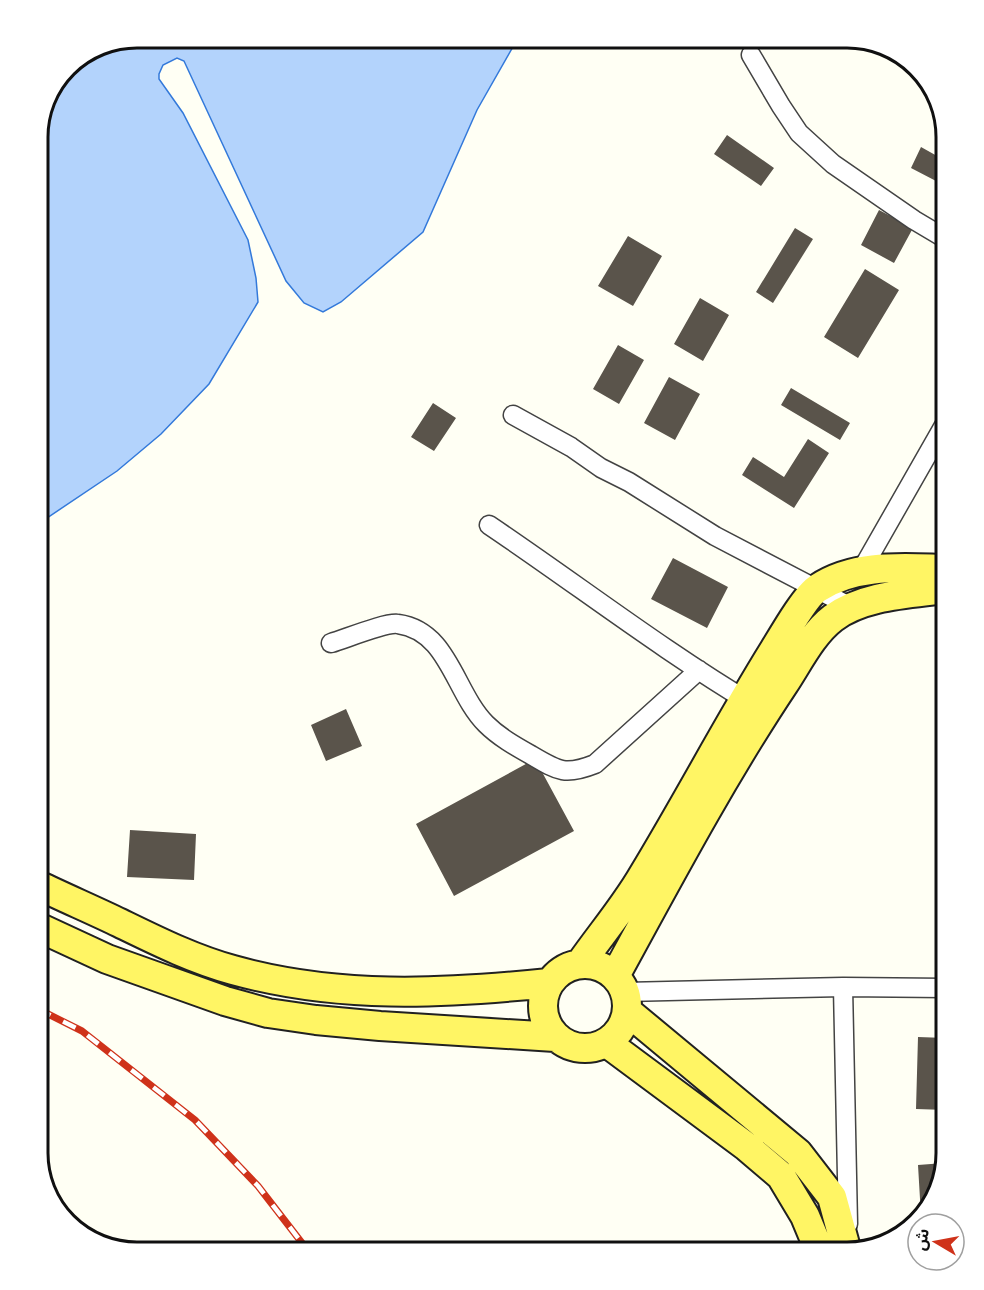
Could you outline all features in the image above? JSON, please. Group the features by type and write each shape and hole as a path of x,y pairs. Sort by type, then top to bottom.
{"main road":[{"path":"845,1242 832,1197 798,1153 622,993 599,966 580,964 562,970 549,983 542,1002 545,1020 555,1037 571,1047 590,1049 607,1042 621,1029 622,993 755,705 789,625 816,589 838,578 861,571 892,567 936,569"},
{"path":"580,964 642,877 755,705 831,619 851,607 894,596 936,590"},
{"path":"48,890 181,952 232,970 268,979 320,988 377,993 475,991 549,983"},
{"path":"48,932 107,959 225,1001 268,1013 380,1026 555,1037"},
{"path":"607,1042 747,1146 781,1176 805,1216 816,1242"},
{"path":"781,1176 798,1153"}],"street":[{"path":"751,55 799,133 833,164 936,233"},
{"path":"513,415 571,447 601,468 629,482 697,525 851,607"},
{"path":"861,571 936,440"},
{"path":"489,525 650,639 755,705"},
{"path":"331,643 394,623 413,627 426,634 441,651 467,698 485,723 509,743 561,771 578,770 595,764 699,670"},
{"path":"622,993 843,987 936,988"},
{"path":"843,987 848,1242"}],"water":[{"path":"137,48 512,48 477,110 423,232 341,302 323,312 304,303 286,281 184,61 177,58 163,65 159,79 183,113 248,240 256,278 258,302 209,384 161,434 117,471 48,517 48,131 57,98 74,74 87,63 103,55"}],"building":[{"path":"727,135 774,168 761,186 714,154"},
{"path":"921,147 936,155 936,181 911,168"},
{"path":"879,210 913,228 894,263 861,245"},
{"path":"795,228 813,239 773,303 756,292"},
{"path":"628,236 662,256 633,306 598,286"},
{"path":"865,269 899,290 858,358 824,337"},
{"path":"700,298 729,315 703,361 674,344"},
{"path":"618,345 644,360 619,404 593,389"},
{"path":"669,377 700,394 675,440 644,423"},
{"path":"791,388 850,423 840,440 781,405"},
{"path":"433,403 456,418 434,451 411,437"},
{"path":"808,439 829,453 794,508 742,475 753,457 784,477"},
{"path":"673,558 728,587 707,628 651,599"},
{"path":"346,709 362,746 326,761 311,725"},
{"path":"535,759 574,831 454,896 416,824"},
{"path":"130,830 196,834 194,880 127,877"},
{"path":"918,1037 936,1038 936,1110 916,1109"},
{"path":"935,1164 933,1176 920,1204 918,1165"}],"railway":[{"path":"48,1014 82,1031 195,1120 258,1186 301,1242"}]}
